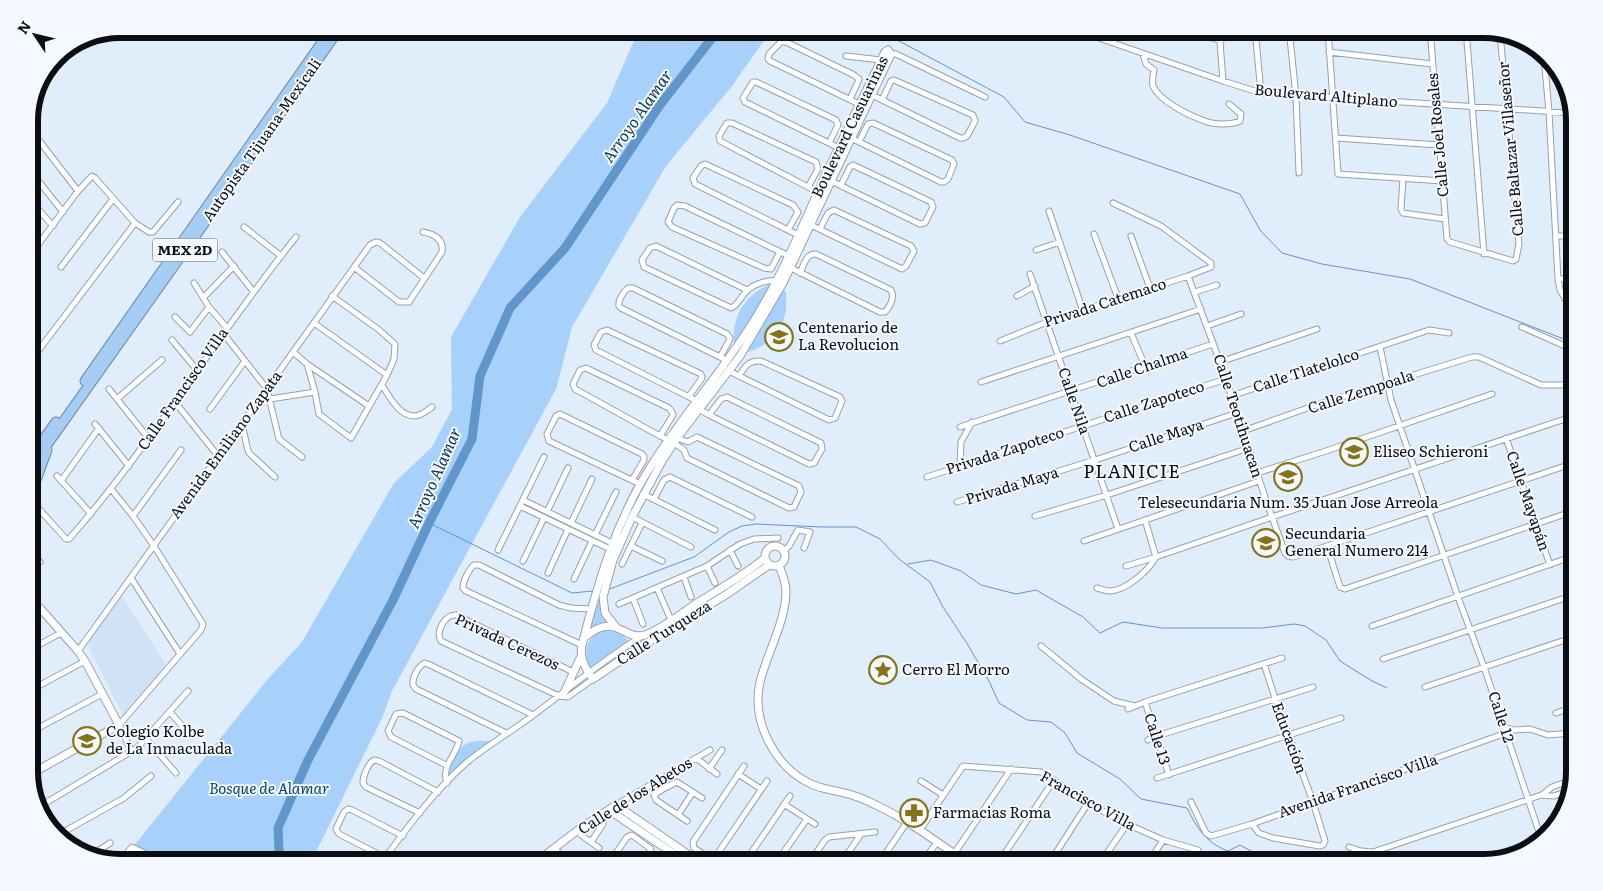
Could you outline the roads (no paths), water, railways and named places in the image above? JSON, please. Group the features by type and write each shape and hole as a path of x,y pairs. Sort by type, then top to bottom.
{"highway":[{"name":"Autopista Tijuana-Mexicali","path":"38,447 325,38"},
{"name":"Autopista Tijuana-Mexicali","path":"38,458 333,38"},
{"path":"38,479 50,441"}],"street":[{"name":"Boulevard Altiplano","path":"1099,38 1222,82 1261,93 1565,113"},
{"path":"1212,38 1221,41"},
{"path":"1220,38 1222,82"},
{"path":"1256,38 1261,93"},
{"path":"1291,38 1296,96 1299,173"},
{"path":"1328,38 1338,173 1340,175 1443,181"},
{"name":"Calle Joel Rosales","path":"1431,38 1448,241 1484,254"},
{"path":"1467,38 1484,254"},
{"name":"Calle Baltazar Villaseñor","path":"1484,254 1513,262 1516,258 1519,244 1501,39"},
{"path":"850,99 858,82 854,74 786,42 781,42 769,54 768,59 770,61 860,104"},
{"name":"Boulevard Casuarinas","path":"590,676 581,656 591,609 614,548 640,484 673,440 729,371 761,321 780,282 789,256 818,192 828,179 851,138 892,54 891,51 886,51 881,60 839,148 828,179 811,225 790,268 780,282 758,314 728,361 697,401 673,440 614,548"},
{"path":"1329,52 1432,64"},
{"path":"892,54 896,54 985,97"},
{"path":"1143,54 1146,64 1154,70 1152,83 1158,94 1183,111 1214,124 1236,123 1240,121 1240,114 1229,104"},
{"path":"846,56 881,60"},
{"path":"1545,64 1550,112 1558,279 1560,290 1565,299"},
{"path":"872,95 882,100 960,138 967,136 975,120 973,115 894,80 891,81 882,100"},
{"path":"830,143 838,125 836,120 756,82 753,82 744,95 743,98 746,102 839,148"},
{"path":"808,187 818,169 816,162 732,123 727,123 719,136 720,141 808,187 818,192"},
{"path":"851,138 859,142 941,182 948,179 954,164 952,160 873,123 868,124 859,142"},
{"path":"1336,138 1439,145"},
{"path":"38,139 78,191"},
{"path":"788,230 798,212 793,205 705,164 701,166 693,178 695,184 798,235"},
{"path":"828,179 920,224 925,223 933,207 931,202 853,165 850,167 841,185"},
{"path":"38,246 78,191 92,176 135,223 148,232 153,232 178,202"},
{"path":"1403,178 1401,209 1403,214 1445,219"},
{"path":"38,181 62,212"},
{"path":"61,267 113,199"},
{"name":"Privada Catemaco","path":"1000,341 1047,322 1211,267 1211,263 1161,226 1113,203"},
{"path":"780,252 770,269 764,268 672,227 668,219 674,208 681,205 789,256"},
{"path":"38,209 53,226"},
{"path":"811,225 902,269 906,266 914,251 911,246 834,210 828,213 820,229"},
{"path":"1049,211 1083,310"},
{"path":"38,351 135,223"},
{"path":"244,227 281,256"},
{"path":"354,267 399,302 409,302 442,252 443,247 441,241 436,236 423,232"},
{"path":"1094,234 1118,298"},
{"path":"1131,236 1150,288"},
{"path":"1557,236 1565,236"},
{"name":"Calle Francisco Villa","path":"38,508 68,540 129,466 253,292 296,237"},
{"name":"Avenida Emiliano Zapata","path":"78,650 370,245 376,242 424,278"},
{"path":"1036,250 1060,242"},
{"path":"747,290 656,246 650,248 642,260 644,267 728,307 734,307 747,290 764,282 780,282"},
{"path":"222,252 253,292"},
{"path":"790,268 800,273 880,312 887,310 893,297 891,290 816,254 808,257 800,273"},
{"path":"204,297 234,266"},
{"name":"Calle Nila","path":"1030,274 1118,529"},
{"name":"Calle Teotihuacan","path":"1188,276 1226,379 1259,481 1285,553 1293,557 1327,546"},
{"path":"1558,279 1565,279"},
{"path":"194,283 245,361 268,389 279,439 302,457"},
{"path":"1195,292 1217,284"},
{"path":"1018,296 1035,286"},
{"path":"720,357 730,341 728,334 633,288 626,289 618,302 621,308 728,361"},
{"path":"307,364 319,414 351,438 387,375 394,358 395,344 378,329 332,296"},
{"path":"175,317 190,332 210,307"},
{"path":"981,382 1201,309"},
{"path":"1207,326 1241,314"},
{"path":"314,323 387,375"},
{"path":"1522,327 1565,346"},
{"path":"1220,362 1317,329"},
{"path":"689,396 702,378 701,374 607,330 601,332 594,345 596,350 697,401"},
{"name":"Calle Tlatelolco","path":"1231,396 1429,330 1449,333"},
{"path":"1131,333 1145,366"},
{"path":"172,340 197,370"},
{"name":"Calle Chalma","path":"960,427 1213,344"},
{"name":"Calle 12","path":"1380,347 1400,425 1539,833"},
{"path":"293,352 307,364 369,406"},
{"name":"Calle Zempoala","path":"1243,431 1319,404 1472,357 1479,357 1541,384 1565,385"},
{"path":"118,399 162,360"},
{"path":"210,409 245,361"},
{"path":"729,371 739,376 829,420 835,418 842,404 840,398 761,361 749,362 745,365 739,376"},
{"path":"660,436 673,415 669,408 586,368 580,370 573,384 575,389 660,436 688,442 698,437 799,486 801,492 798,499 794,506 789,508 687,458 684,450 673,440"},
{"name":"Calle Zapoteco","path":"1083,426 1226,379"},
{"path":"382,385 400,410 406,415 414,416 421,414 432,407"},
{"path":"109,389 149,439"},
{"path":"270,399 315,392"},
{"path":"1257,473 1492,394"},
{"path":"699,410 709,415 809,464 814,463 822,448 821,443 727,397 720,399 709,415"},
{"path":"175,402 218,456"},
{"name":"Calle Maya","path":"1095,460 1237,413"},
{"path":"632,480 644,460 642,454 560,414 556,416 547,434 549,440 640,484"},
{"path":"1126,566 1565,419"},
{"path":"960,466 961,442 972,422"},
{"path":"242,423 246,447 249,453 275,477"},
{"path":"61,481 97,426 129,466"},
{"name":"Privada Zapoteco","path":"927,477 1083,426"},
{"name":"Calle Mayapán","path":"1506,438 1550,565"},
{"path":"1035,516 1107,495 1249,448"},
{"path":"133,516 181,450"},
{"path":"498,550 544,457"},
{"name":"Privada Maya","path":"958,502 1095,460"},
{"path":"1566,467 1327,546 1340,587 1343,589 1566,514"},
{"path":"546,512 568,468"},
{"path":"57,476 91,514"},
{"path":"548,573 592,478"},
{"path":"654,499 664,480 670,478 752,517"},
{"path":"1084,541 1259,481"},
{"path":"38,770 119,725 203,626 202,621 154,546 111,489"},
{"path":"574,579 616,492"},
{"path":"643,494 715,530"},
{"path":"523,500 614,548"},
{"path":"520,506 544,518 570,526"},
{"path":"632,517 691,547"},
{"path":"523,561 544,518"},
{"path":"1097,588 1107,591 1124,587 1144,574 1152,565 1156,557 1145,520"},
{"path":"622,564 642,523"},
{"path":"784,551 779,547 771,546 765,552 767,561 774,566 780,565 784,559 784,551 798,530 810,532 804,548"},
{"path":"619,604 707,566 740,544 754,539 778,538"},
{"path":"631,546 662,561"},
{"path":"730,550 738,566"},
{"path":"1372,626 1566,559"},
{"name":"Calle Turqueza","path":"635,645 644,635 767,561"},
{"name":"Calle Turqueza","path":"388,854 420,813 465,764 506,733 635,645 728,594 767,561"},
{"path":"582,645 466,591 463,588 463,584 472,567 479,565 559,605 591,609"},
{"path":"780,565 785,582 785,603 759,690 760,713 763,729 769,743 778,757 797,776 826,789 862,798 907,822 954,854 1011,769"},
{"path":"707,566 715,583"},
{"name":"Boulevard Casuarinas","path":"607,568 603,606 607,616 616,627 635,645"},
{"path":"684,577 692,597"},
{"path":"131,578 180,654"},
{"path":"656,588 671,620"},
{"path":"633,598 643,624"},
{"path":"1383,659 1566,598"},
{"path":"38,606 78,650 132,752"},
{"name":"Privada Cerezos","path":"562,694 442,641 439,633 447,617 450,614 456,615 573,672"},
{"path":"584,637 598,628 606,626 616,627 629,633 644,635"},
{"path":"38,645 61,633"},
{"path":"1425,687 1566,640"},
{"path":"1041,646 1081,679 1114,701 1135,707"},
{"path":"562,694 581,656"},
{"path":"1128,709 1282,658"},
{"path":"38,686 85,661"},
{"path":"506,733 416,689 413,681 421,665 428,664 533,715"},
{"name":"Educación","path":"1252,824 1259,833 1273,838 1320,846 1325,841 1313,802 1274,698 1264,664"},
{"path":"1148,740 1313,687"},
{"path":"44,804 132,752 146,739 188,691"},
{"path":"38,728 102,694"},
{"name":"Calle 13","path":"1145,702 1169,775"},
{"path":"1556,713 1566,710"},
{"path":"170,712 190,735"},
{"path":"446,765 391,737 388,731 396,714 403,713 458,739 460,743 446,765 447,783"},
{"path":"1156,778 1288,737 1341,718"},
{"path":"1504,727 1514,730 1530,729 1548,735 1566,734"},
{"name":"Avenida Francisco Villa","path":"1191,802 1209,836 1252,824 1506,733"},
{"path":"146,739 176,773"},
{"name":"Calle de los Abetos","path":"547,854 578,830 616,805 710,750"},
{"path":"709,769 722,750"},
{"path":"696,758 717,774"},
{"path":"420,813 366,787 363,783 363,778 371,762 374,760 379,761 438,792"},
{"path":"702,853 694,848 693,842 744,766"},
{"name":"Francisco Villa","path":"920,830 963,766 1011,769 1041,772 1088,803 1127,824 1163,840 1198,850"},
{"path":"738,774 761,789"},
{"path":"63,832 124,798 151,776"},
{"path":"661,779 665,788"},
{"path":"1004,854 1054,780"},
{"path":"717,854 767,781"},
{"path":"921,781 943,795"},
{"path":"687,821 654,797 665,788 677,782 702,798"},
{"path":"1349,847 1373,852 1542,795 1552,787 1565,782"},
{"path":"678,815 693,792"},
{"path":"1542,795 1554,796 1563,793"},
{"path":"750,854 790,796"},
{"path":"1055,854 1088,803"},
{"path":"784,804 814,824"},
{"path":"616,805 688,854"},
{"path":"373,854 338,834 336,828 344,812 348,809 402,836"},
{"path":"609,810 643,838 672,854"},
{"path":"783,854 807,819"},
{"path":"885,854 907,822"},
{"path":"591,842 603,824"},
{"path":"1106,854 1127,824"},
{"path":"578,830 581,835 599,848"},
{"path":"815,854 829,837 876,832"},
{"path":"847,854 860,834"},
{"path":"616,854 629,835 643,838 651,849 648,854"},
{"path":"1154,854 1163,840"},
{"path":"928,854 936,842"},
{"path":"98,851 110,843"},
{"path":"126,854 132,847 146,854"},
{"path":"554,849 561,854"}],"waterway":[{"name":"Arroyo Alamar","path":"278,854 278,828 308,760 393,600 429,523 472,439 480,376 510,308 565,248 660,105 712,38"},
{"path":"891,38 1004,97 1025,122 1070,135 1240,194 1260,230 1282,253 1322,264 1410,279 1565,340"},
{"path":"429,523 572,593 593,591"},
{"path":"607,590 694,557 729,532 742,526 756,524 856,527 880,539 899,559 930,582 943,607 989,681 999,703 1027,720 1051,722 1065,733 1077,753 1120,779 1141,799 1187,808 1203,834 1220,848 1228,851 1240,845 1253,852 1266,854"},
{"path":"908,564 931,560 961,571 981,585 1016,594 1036,590 1083,617 1100,633 1123,622 1162,628 1262,628 1294,624 1305,626 1326,640 1340,661 1387,688"}],"place":[{"name":"Centenario de La Revolucion","path":"779,337"},
{"name":"Eliseo Schieroni","path":"1354,452"},
{"name":"Telesecundaria Num. 35 Juan Jose Arreola","path":"1288,477"},
{"name":"Secundaria General Numero 214","path":"1266,543"},
{"name":"Cerro El Morro","path":"883,670"},
{"name":"Colegio Kolbe de La Inmaculada","path":"87,741"},
{"name":"Farmacias Roma","path":"914,813"}],"district":[{"name":"PLANICIE","path":"1132,472"}],"park label":[{"name":"Bosque de Alamar","path":"269,789"}]}
